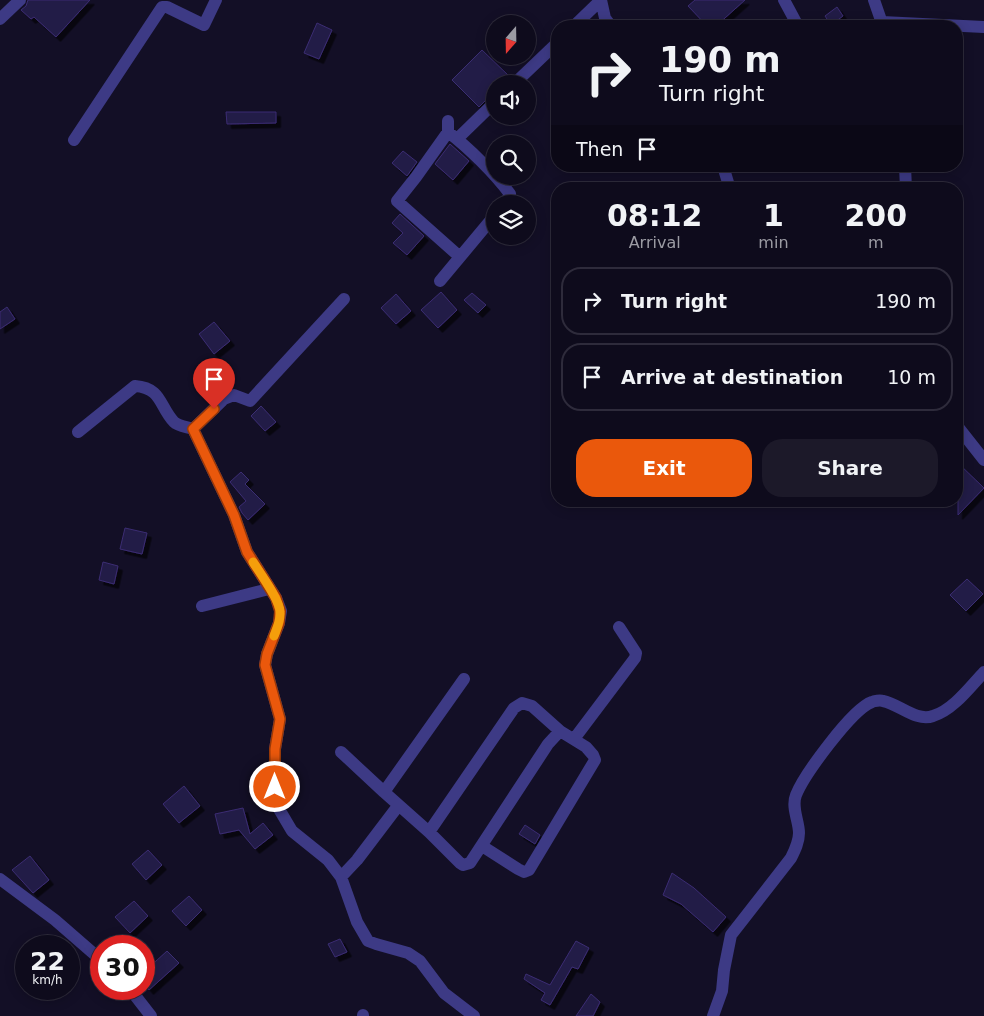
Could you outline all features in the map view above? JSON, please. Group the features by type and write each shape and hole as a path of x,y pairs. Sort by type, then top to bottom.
{"street":[{"path":"0,19 20,0"},
{"path":"74,140 162,7 167,7 204,25 216,0"},
{"path":"580,20 601,0"},
{"path":"601,0 606,20"},
{"path":"784,0 795,20"},
{"path":"874,0 881,20"},
{"path":"963,26 984,26"},
{"path":"523,75 551,49"},
{"path":"460,257 397,201 451,131 486,108"},
{"path":"451,131 507,190 510,195"},
{"path":"440,281 486,227"},
{"path":"193,429 224,399 234,395 250,401 344,300"},
{"path":"78,432 135,386 145,387 155,392 175,423 193,429 234,515 247,552 276,598 280,611 279,623 267,654 265,665 280,719 275,749 275,787 280,809 292,831 328,860 341,877 357,922 368,941 408,953 420,961 444,993 474,1016"},
{"path":"963,433 984,460"},
{"path":"202,606 269,589"},
{"path":"574,739 635,658 636,653 619,627"},
{"path":"713,1016 722,991 731,935 791,858 797,844 799,832 795,798 822,754 848,721 872,701 883,701 919,716 932,717 948,708 984,672"},
{"path":"384,792 464,679"},
{"path":"429,832 514,708 522,703 532,706 560,731 586,747 595,760 529,870 524,872 518,869 482,846"},
{"path":"341,752 463,865 470,863 548,744 560,731"},
{"path":"341,877 357,860 398,806"},
{"path":"0,879 55,920 90,950"},
{"path":"139,1000 151,1016"}],"building":[{"path":"28,0 90,0 56,37 34,17 31,19 21,10 26,6"},
{"path":"695,0 745,0 723,20 701,20 688,6"},
{"path":"837,7 843,16 838,20 828,20 825,16"},
{"path":"317,23 332,30 319,59 304,53"},
{"path":"482,50 486,54 486,65 498,65 508,75 486,75 486,100 479,107 452,80"},
{"path":"226,112 276,112 276,123 227,124"},
{"path":"450,144 469,161 453,180 435,164"},
{"path":"403,151 417,162 407,176 392,163"},
{"path":"400,214 424,236 407,255 393,243 403,233 392,223"},
{"path":"441,292 457,310 438,328 421,310"},
{"path":"472,293 486,305 478,313 464,300"},
{"path":"396,294 411,311 396,324 381,308"},
{"path":"7,307 15,319 0,329 0,312"},
{"path":"214,322 230,341 214,354 199,334"},
{"path":"261,406 276,422 265,431 251,416"},
{"path":"963,468 984,488 958,515 958,507 963,507"},
{"path":"241,472 249,480 245,484 265,504 248,520 239,507 246,501 230,482"},
{"path":"125,528 147,533 142,554 120,549"},
{"path":"103,562 118,566 114,584 99,580"},
{"path":"967,579 983,594 966,611 950,595"},
{"path":"184,786 200,806 179,823 163,804"},
{"path":"243,808 250,834 263,823 273,835 255,849 239,830 220,834 215,814"},
{"path":"525,825 540,835 535,844 519,834"},
{"path":"148,850 162,865 146,880 132,864"},
{"path":"30,856 49,880 33,893 12,870"},
{"path":"672,873 694,888 726,917 713,932 681,904 663,895"},
{"path":"189,896 202,910 186,926 172,911"},
{"path":"134,901 148,916 130,933 115,917"},
{"path":"340,939 347,952 335,957 328,944"},
{"path":"576,941 589,948 578,969 572,967 550,1005 541,1000 545,993 524,979 526,974 550,985"},
{"path":"167,951 179,963 155,985 155,962"},
{"path":"591,994 600,1002 593,1016 576,1016"}],"slow traffic":[{"path":"253,562 276,598 280,611 279,623 274,636"}],"route":[{"path":"214,409 193,429 234,515 247,552 276,598 280,611 279,623 267,654 265,665 280,719 275,749 275,787"}]}
